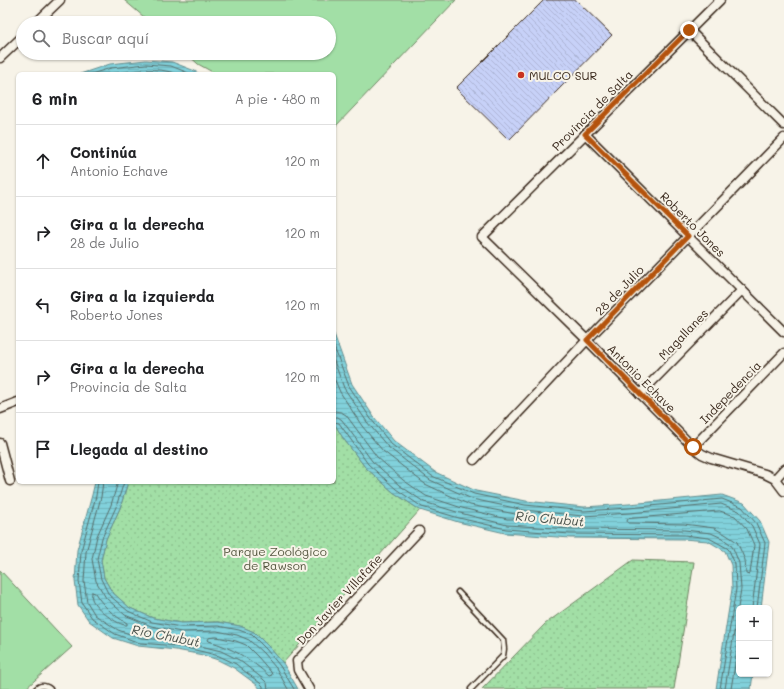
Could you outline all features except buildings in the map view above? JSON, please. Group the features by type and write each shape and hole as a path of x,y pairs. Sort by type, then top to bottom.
{"street":[{"path":"43,16 59,0"},
{"name":"Provincia de Salta","path":"482,237 720,0"},
{"path":"689,30 784,125"},
{"path":"0,58 16,43"},
{"name":"Roberto Jones","path":"585,134 784,332"},
{"name":"28 de Julio","path":"474,460 587,340 784,138"},
{"name":"Antonio Echave","path":"482,237 693,447 702,454 711,458 775,478"},
{"name":"Magallanes","path":"640,394 742,290"},
{"name":"Indepedencia","path":"693,447 784,353"},
{"path":"0,409 16,403"},
{"path":"0,443 10,481"},
{"path":"784,469 775,478 784,491"},
{"name":"Don Javier Villafañe","path":"309,689 298,670 297,661 419,531"}],"lane":[{"path":"458,592 503,640 503,656 471,689"},
{"path":"36,689 38,686 44,686 50,689"}],"green space":[{"path":"124,0 456,0 336,126 336,72 212,72 194,60 336,60 336,16 143,16"},
{"name":"Parque Zoológico de Rawson","path":"336,426 365,467 393,492 420,510 283,663 254,632 240,626 218,622 181,623 153,618 130,608 112,592 104,578 101,560 106,539 120,508 127,484 336,484"},
{"path":"633,560 694,562 674,689 482,689 545,624"},
{"path":"0,570 72,647 25,689 0,689"}],"water":[{"path":"146,60 172,62 196,72 86,72 110,64"},
{"name":"Río Chubut","path":"336,340 352,384 374,417 394,441 435,472 476,491 526,501 584,507 722,495 744,503 760,521 769,542 761,605 736,605 736,677 753,677 751,689 716,689 732,589 731,565 725,551 708,541 683,539 570,538 505,533 458,522 420,510 393,492 365,467 336,426"},
{"name":"Río Chubut","path":"95,484 127,484 120,508 106,539 101,560 104,578 112,592 130,608 153,618 181,623 218,622 240,626 254,632 283,663 298,689 260,689 257,685 234,668 218,660 203,655 176,650 138,646 113,638 89,621 78,605 75,581 77,550"}],"place":[{"name":"MULCO SUR","path":"521,75"}],"route":[{"path":"689,30 585,134 688,236 587,340 693,447"}]}
